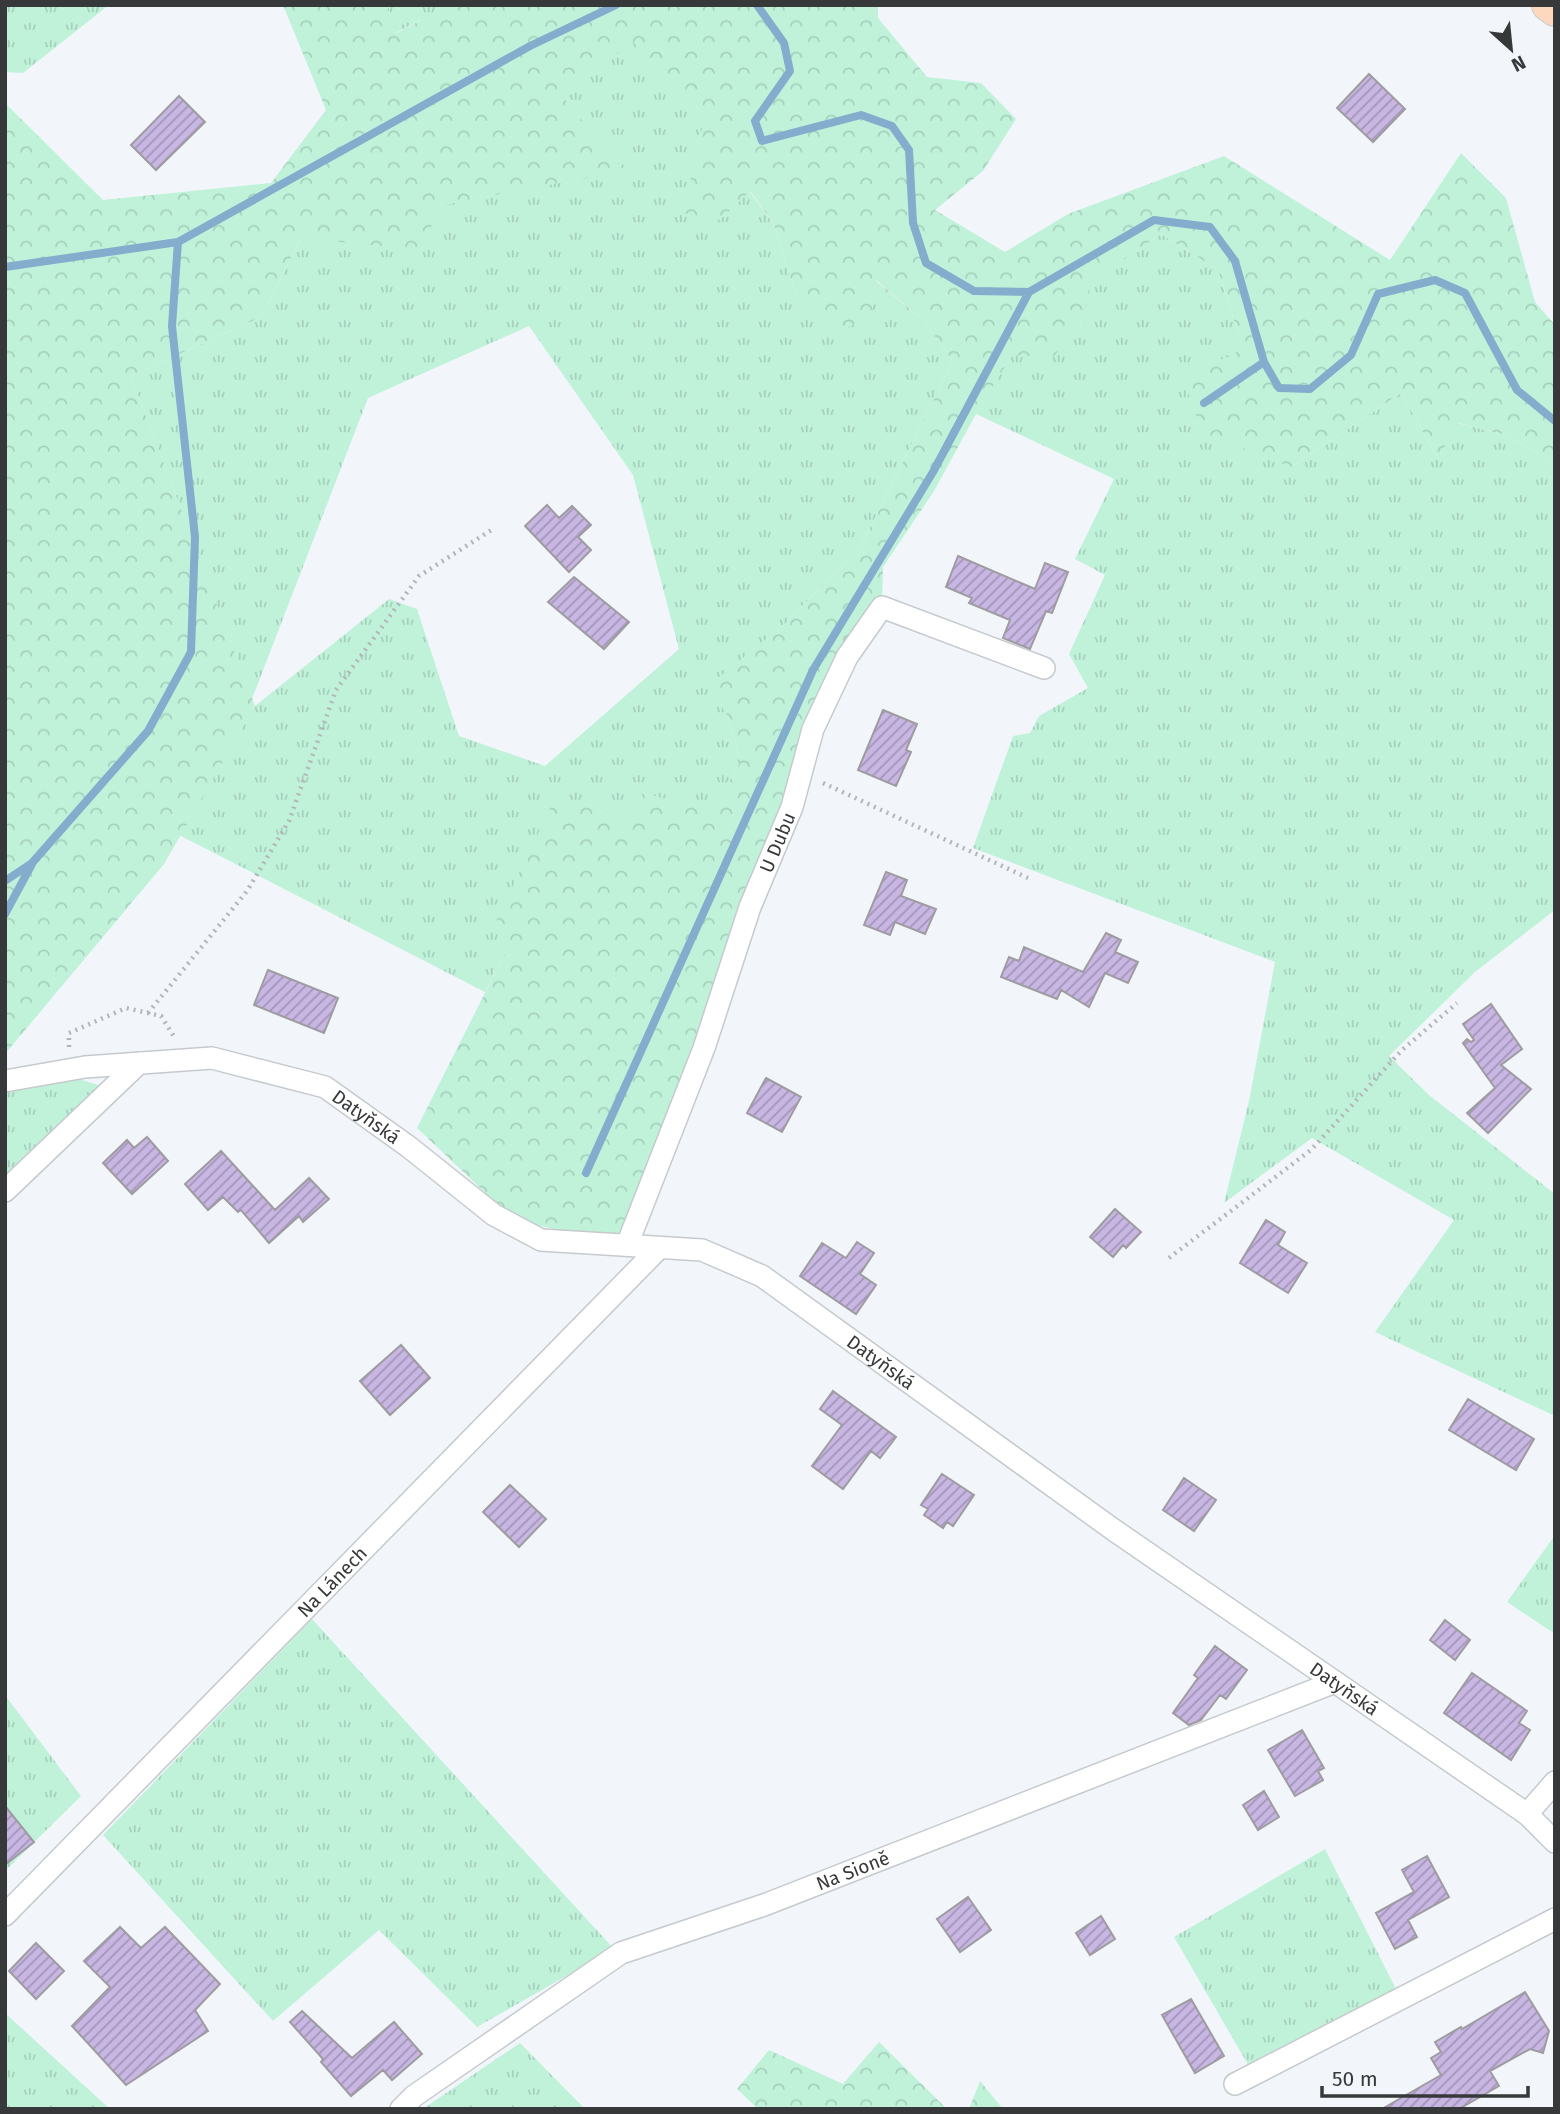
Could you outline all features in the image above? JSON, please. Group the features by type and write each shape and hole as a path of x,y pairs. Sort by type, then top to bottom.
{"street":[{"path":"1548,5 1555,10"},
{"name":"U Dubu","path":"627,1245 704,1048 750,907 792,807 813,729 846,657 882,607 1044,668"},
{"name":"Datyňská","path":"5,1081 69,1070 212,1058 325,1087 409,1147 494,1215 541,1240 702,1250 762,1276 1111,1528 1527,1814 1555,1842"},
{"path":"5,1191 139,1063"},
{"name":"Na Lánech","path":"5,1915 659,1248"},
{"name":"Na Sioně","path":"401,2109 414,2096 621,1953 764,1905 1335,1682"},
{"path":"1527,1814 1555,1782"},
{"path":"1235,2084 1555,1919"}],"path":[{"path":"149,1013 247,891 289,821 336,690 419,576 493,529"},
{"path":"800,772 1028,878"},
{"path":"1169,1258 1311,1150 1402,1050 1457,1003"},
{"path":"69,1070 69,1033 126,1008 161,1016 189,1059"}],"green space":[{"path":"5,5 109,5 23,73 5,72"},
{"path":"283,5 388,5 395,34 421,20 430,27 436,5 878,5 878,18 927,77 981,83 1016,119 983,171 935,210 1005,252 1068,214 1224,156 1390,260 1461,153 1506,198 1535,302 1555,325 1555,463 1506,435 1458,423 1438,459 1401,393 1291,467 1202,432 1183,378 1243,349 1218,270 1161,234 1092,281 1080,326 1052,358 1012,355 934,491 883,567 882,607 847,657 627,1245 514,1220 417,1128 505,953 495,923 555,798 595,806 622,828 643,793 711,812 741,761 728,717 709,685 784,625 862,544 953,361 922,319 876,280 871,314 843,330 797,298 774,224 750,191 720,220 683,213 705,115 633,42 561,95 624,171 442,205 420,250 301,238 261,317 131,376 255,706 164,864 5,1054 5,103 103,200 271,183 326,110"},
{"path":"388,5 436,5 430,28 420,20 394,34"},
{"path":"633,41 705,115 749,191 774,224 797,298 875,280 922,319 953,361 862,544 784,625 710,685 728,717 741,761 711,813 643,793 623,829 595,806 505,953 485,992 179,835 255,706 389,599 417,609 459,736 545,766 679,649 633,475 529,326 368,398 252,699 131,376 261,317 301,238 442,205 623,170 560,95"},
{"path":"1161,234 1218,270 1243,349 1291,467 1401,393 1438,459 1457,423 1506,435 1555,463 1555,910 1475,972 1389,1056 1429,1095 1555,1194 1555,1416 1375,1332 1454,1220 1312,1138 1224,1203 1249,1101 1275,962 973,848 1013,736 1030,733 1039,716 1088,688 1069,654 1105,575 1075,559 1114,479 976,414 1012,354 1080,326 1091,281"},
{"path":"69,1076 102,1086 5,1176 5,1091"},
{"path":"1555,1535 1555,1634 1507,1602"},
{"path":"312,1619 614,1949 477,2027 379,1930 273,2021 103,1835"},
{"path":"5,1695 81,1796 5,1871"},
{"path":"1325,1849 1396,1989 1250,2068 1174,1937"},
{"path":"5,2013 110,2109 5,2109"},
{"path":"879,2042 947,2109 758,2109 737,2089 769,2050 843,2084"},
{"path":"520,2043 585,2109 424,2109 424,2108"},
{"path":"980,2081 1003,2109 969,2109"}],"building":[{"path":"1369,74 1405,109 1373,142 1337,108"},
{"path":"179,96 205,122 156,170 131,145"},
{"path":"547,505 559,518 572,506 591,525 578,537 591,550 569,572 525,526"},
{"path":"958,556 1035,589 1045,563 1068,572 1052,613 1046,611 1030,649 1003,638 1010,620 969,603 972,598 946,587"},
{"path":"574,577 629,622 604,649 548,602"},
{"path":"883,710 917,724 906,750 911,752 896,786 858,770"},
{"path":"886,872 907,880 901,896 936,909 925,934 895,922 890,935 864,925"},
{"path":"1106,933 1121,940 1115,952 1138,962 1128,983 1105,973 1089,1007 1061,990 1057,999 1001,977 1009,957 1019,961 1024,947 1083,972"},
{"path":"268,970 338,998 324,1033 254,1005"},
{"path":"1491,1004 1522,1049 1501,1065 1531,1089 1488,1133 1467,1113 1495,1088 1463,1043 1467,1039 1471,1042 1474,1040 1463,1024"},
{"path":"766,1078 801,1097 782,1132 747,1113"},
{"path":"147,1137 168,1161 132,1194 103,1163 127,1140 134,1148"},
{"path":"221,1151 275,1210 309,1178 329,1199 303,1222 299,1216 269,1243 241,1210 238,1212 223,1197 208,1210 185,1184"},
{"path":"1115,1209 1141,1232 1126,1248 1123,1245 1113,1257 1090,1237"},
{"path":"1266,1220 1285,1232 1278,1245 1307,1263 1288,1293 1240,1263"},
{"path":"857,1242 874,1253 860,1274 876,1285 856,1314 800,1276 822,1243 846,1258"},
{"path":"401,1345 430,1378 390,1415 360,1381"},
{"path":"833,1391 896,1437 880,1458 871,1451 843,1489 812,1466 842,1425 820,1409"},
{"path":"1468,1399 1534,1439 1516,1470 1449,1430"},
{"path":"942,1474 974,1495 953,1526 947,1522 943,1528 924,1515 928,1509 921,1505"},
{"path":"1184,1478 1216,1500 1194,1531 1163,1510"},
{"path":"510,1485 546,1519 519,1547 483,1512"},
{"path":"1445,1620 1470,1640 1455,1660 1430,1640"},
{"path":"1215,1646 1247,1670 1226,1699 1220,1695 1201,1720 1189,1725 1173,1713 1198,1678 1194,1675"},
{"path":"1472,1673 1527,1711 1519,1723 1530,1730 1511,1760 1444,1713"},
{"path":"1302,1730 1324,1768 1318,1771 1323,1780 1295,1796 1268,1750"},
{"path":"1264,1791 1279,1817 1258,1830 1243,1805"},
{"path":"5,1806 34,1842 5,1865"},
{"path":"1427,1856 1449,1897 1408,1920 1417,1937 1395,1949 1376,1913 1414,1892 1402,1870"},
{"path":"968,1897 991,1930 960,1952 937,1919"},
{"path":"1101,1916 1115,1939 1090,1955 1076,1933"},
{"path":"120,1927 141,1948 165,1927 220,1984 195,2010 208,2031 126,2085 72,2026 110,1987 84,1961"},
{"path":"36,1943 64,1971 36,1999 9,1971"},
{"path":"1525,1992 1549,2031 1543,2053 1530,2049 1490,2071 1499,2086 1459,2109 1382,2109 1441,2075 1431,2058 1441,2052 1435,2042"},
{"path":"1191,1999 1224,2056 1195,2073 1162,2015"},
{"path":"302,2011 352,2058 394,2022 422,2054 392,2080 383,2070 351,2096 290,2022"}],"waterway":[{"path":"5,267 178,242 530,46 616,5"},
{"path":"757,5 784,43 790,71 755,121 762,141 861,115 892,126 909,150 913,223 926,263 974,291 1029,292 1154,220 1210,227 1235,261 1264,362 1279,388 1310,389 1351,355 1378,294 1435,280 1465,293 1517,390 1555,421"},
{"path":"5,881 32,863 148,731 191,652 195,537 172,326 178,242"},
{"path":"586,1173 813,670 933,472 1029,292"},
{"path":"1204,403 1264,362"},
{"path":"5,914 32,864"}]}
